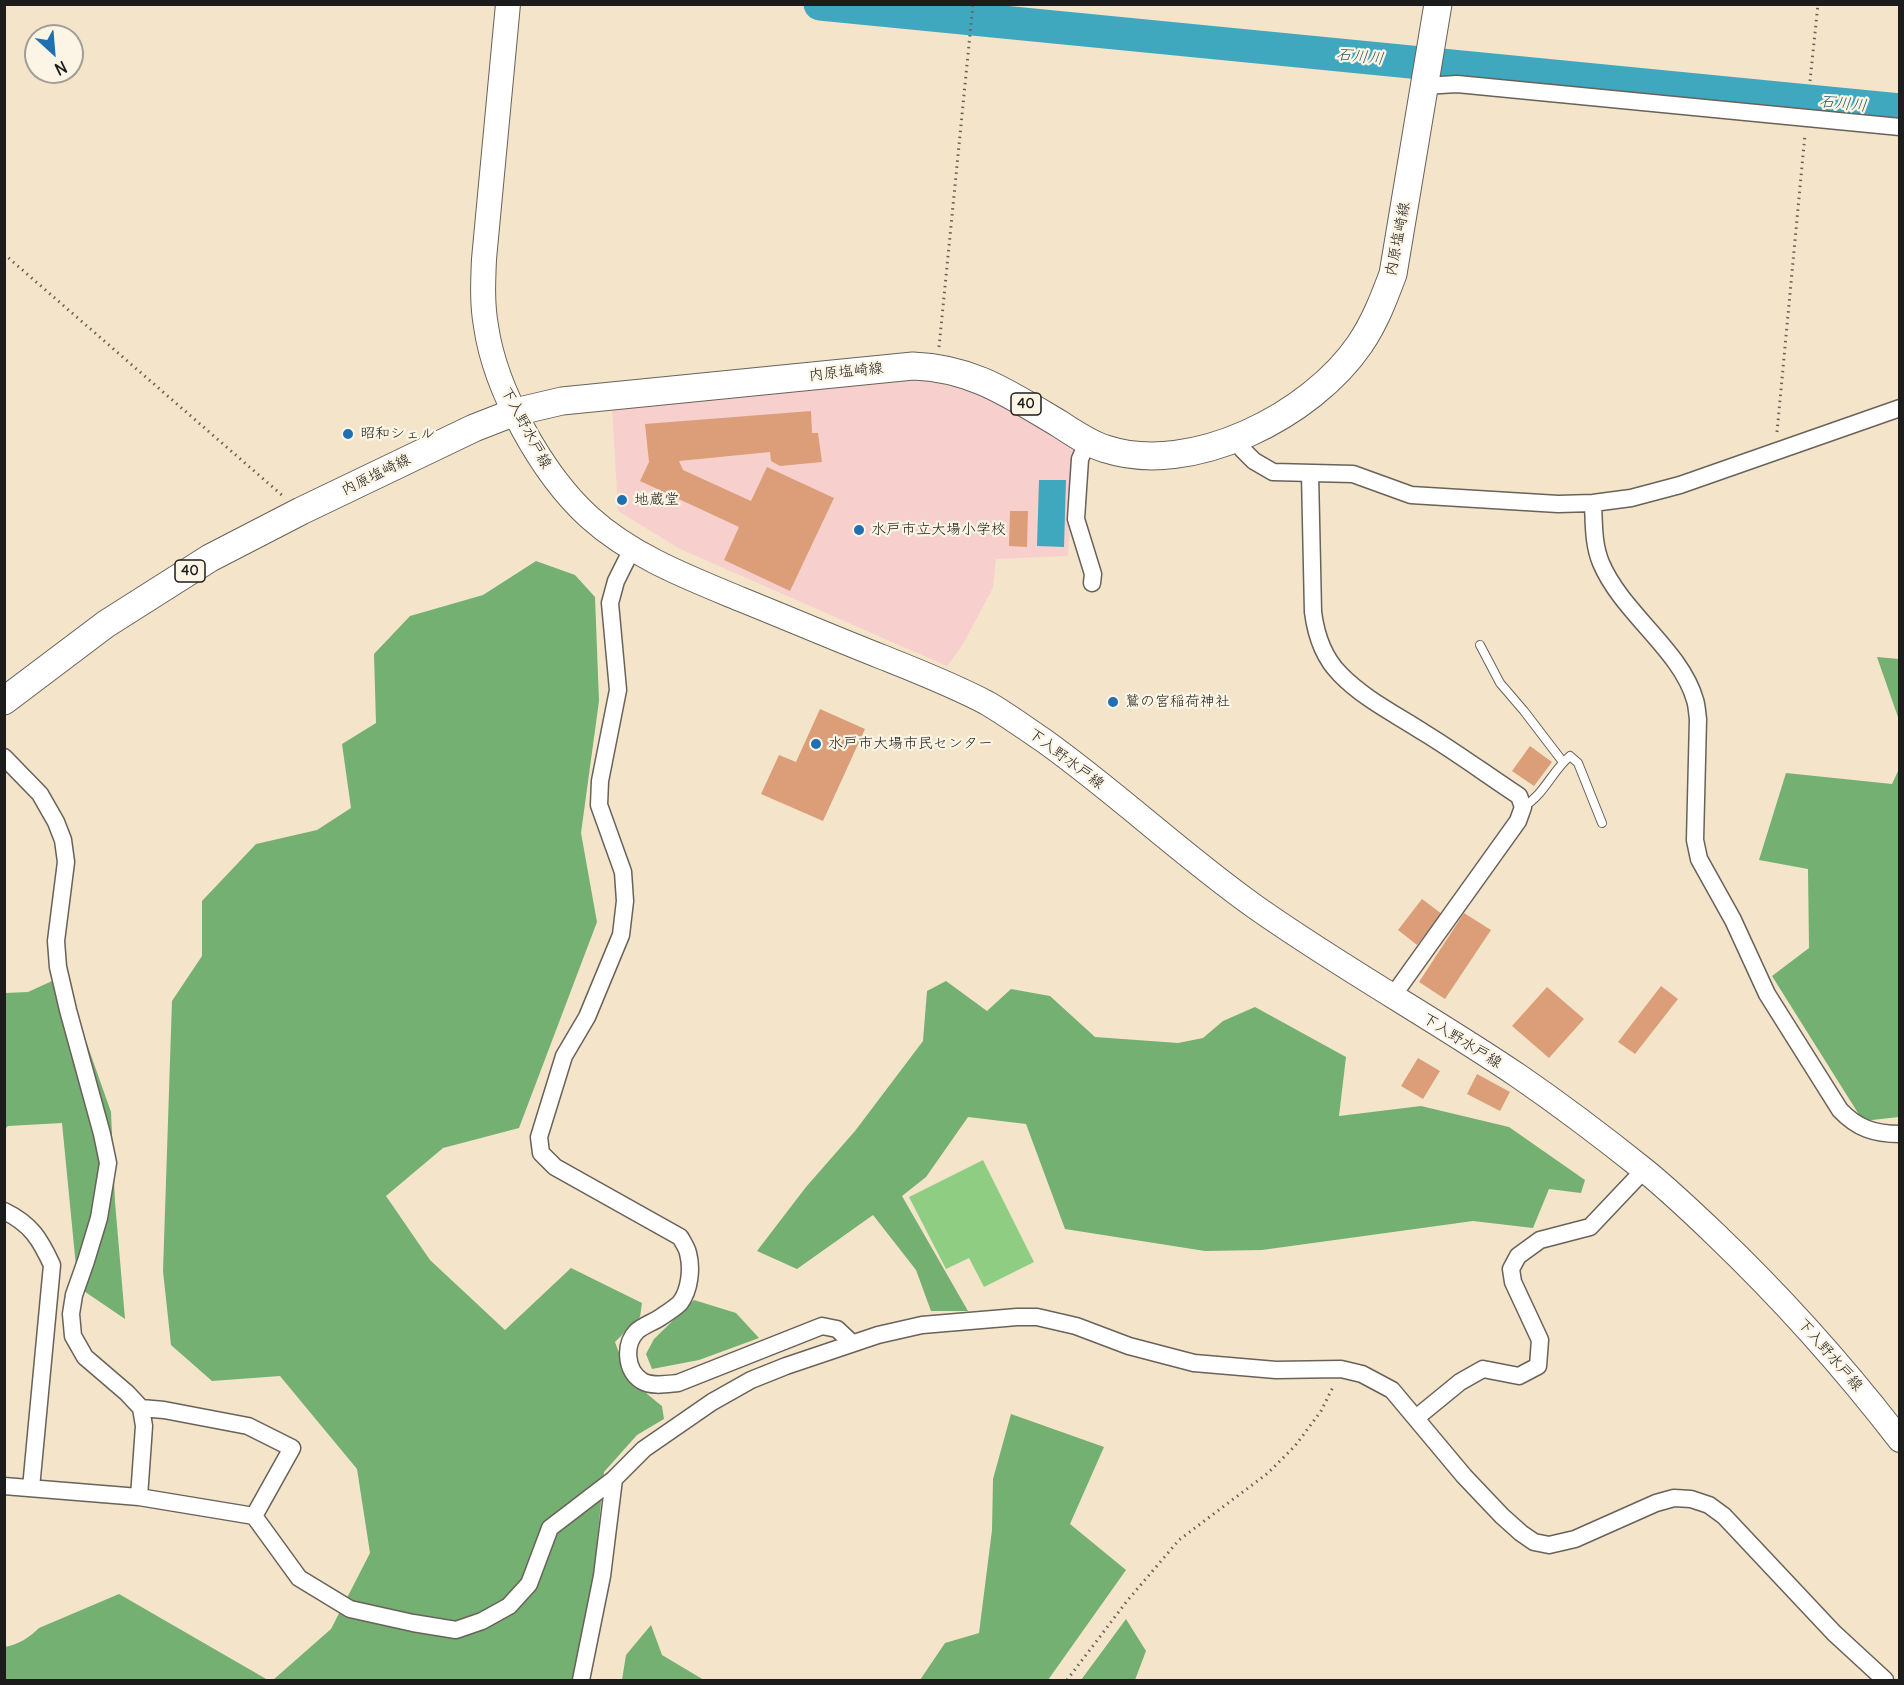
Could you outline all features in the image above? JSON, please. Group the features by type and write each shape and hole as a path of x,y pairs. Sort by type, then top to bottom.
{"main road":[{"name":"下入野水戸線","path":"508,4 484,259 483,301 491,353 515,412 546,469 571,500 599,526 632,549 679,574 926,675 989,704 1080,767 1227,886 1315,948 1520,1077 1644,1170 1733,1251 1839,1364 1899,1440"},
{"name":"内原塩崎線","path":"4,701 106,624 210,558 301,511 474,428 515,412 562,401 879,368 937,367 968,375 995,386 1088,441 1106,449 1131,455 1155,457 1196,452 1235,438 1286,412 1325,382 1359,345 1372,323 1393,274 1438,4"}],"street":[{"path":"1427,72 1457,84 1899,127"},
{"path":"1235,438 1254,461 1273,472 1353,474 1411,495 1558,504 1593,503 1631,498 1680,485 1899,408"},
{"path":"1088,441 1080,459 1076,519 1093,574 1092,583"},
{"path":"1310,474 1312,612 1315,628 1327,658 1339,674 1362,693 1519,796 1524,807 1518,822 1392,997"},
{"path":"1593,503 1596,548 1602,564 1620,596 1680,669 1696,701 1698,719 1695,840 1703,868 1733,920 1767,994 1840,1110 1851,1122 1867,1129 1884,1134 1899,1134"},
{"path":"632,549 616,581 610,603 618,690 600,781 599,806 623,872 625,901 621,935 587,1017 564,1056 539,1137 541,1153 555,1167 680,1237 688,1251 690,1268 688,1287 680,1302 638,1331 630,1342 628,1355 630,1366 642,1382 658,1385 678,1383 822,1326 837,1329 852,1342"},
{"path":"4,757 40,794 63,840 66,862 56,941 58,967 108,1163 99,1218 74,1295 71,1314 73,1336 85,1357 128,1393 141,1408 144,1426 139,1497"},
{"path":"1416,1418 1460,1382 1483,1369 1519,1376 1538,1366 1540,1340 1513,1282 1511,1269 1518,1256 1540,1240 1590,1227 1644,1170"},
{"path":"4,1211 29,1227 42,1242 52,1265 31,1488"},
{"path":"4,1486 139,1497 254,1516 298,1578 350,1609 456,1630 482,1621 509,1606 529,1584 550,1528 614,1479 644,1449 712,1402 751,1380 852,1342 922,1325 994,1318 1037,1317 1076,1326 1129,1346 1194,1363 1276,1370 1341,1369 1362,1374 1392,1390 1464,1476 1502,1516 1534,1542 1549,1545 1575,1539 1656,1503 1674,1498 1709,1505 1724,1516 1834,1633 1885,1680"},
{"path":"141,1408 248,1425 292,1448 254,1516"},
{"path":"581,1680 602,1576 614,1479"}],"lane":[{"path":"1480,645 1500,683 1563,762"},
{"path":"1524,807 1534,801 1570,756 1578,763 1602,823"}],"path":[{"path":"1810,81 1818,4"},
{"path":"937,367 973,6"},
{"path":"1775,452 1806,117"},
{"path":"4,254 301,511"},
{"path":"1067,1680 1127,1601 1179,1540 1268,1473 1295,1446 1321,1411 1341,1369"}],"shaded area":[{"name":"水戸市立大場小学校","path":"924,380 960,388 989,398 1075,449 1068,556 996,559 993,588 962,646 947,666 680,549 618,511 612,408 869,382"}],"green space":[{"path":"536,561 575,575 595,597 599,701 581,833 597,922 519,1128 443,1148 386,1196 430,1260 505,1330 571,1268 642,1303 640,1317 615,1342 632,1378 662,1406 664,1419 637,1435 604,1472 594,1573 573,1680 273,1680 331,1629 370,1553 357,1469 280,1376 212,1381 171,1345 163,1271 172,1001 202,956 202,901 256,844 317,830 351,808 342,744 376,723 374,654 410,616 483,595"},
{"path":"1877,657 1899,659 1899,720"},
{"path":"1899,769 1899,1117 1863,1121 1772,976 1809,948 1808,869 1759,860 1786,773 1892,784"},
{"path":"63,976 111,1112 115,1202 125,1319 78,1287 62,1123 8,1126 5,1129 5,993 28,992"},
{"path":"946,981 987,1011 1011,989 1050,996 1095,1037 1178,1043 1203,1038 1223,1021 1255,1007 1346,1057 1339,1116 1421,1106 1509,1127 1585,1180 1581,1193 1549,1189 1533,1228 1473,1221 1262,1250 1205,1251 1065,1229 1026,1124 968,1117 926,1177 902,1196 968,1311 931,1311 916,1270 873,1215 797,1269 757,1251 806,1187 855,1131 923,1041 927,991"},
{"path":"983,1160 1034,1262 984,1287 969,1258 946,1269 909,1197"},
{"path":"694,1300 736,1313 759,1338 699,1360 652,1369 646,1354 654,1339"},
{"path":"1011,1414 1104,1447 1070,1524 1126,1570 1048,1680 920,1680 945,1643 979,1633 992,1530 993,1479"},
{"path":"119,1594 268,1680 5,1680 5,1647 24,1640 39,1628"},
{"path":"1126,1619 1146,1651 1135,1680 1081,1680"},
{"path":"651,1625 662,1655 704,1680 622,1680 626,1655"}],"water":[{"path":"1039,480 1066,480 1064,547 1037,546"}],"building":[{"path":"811,411 812,433 818,433 822,462 780,466 771,461 770,452 679,461 683,470 751,501 767,467 834,498 790,591 724,560 739,527 640,481 649,462 645,424"},
{"path":"1010,511 1028,511 1027,547 1009,546"},
{"path":"820,709 865,729 823,821 761,794 779,755 796,762"},
{"path":"1530,746 1552,762 1534,786 1512,771"},
{"path":"1422,899 1442,914 1417,945 1398,930"},
{"path":"1464,913 1491,930 1445,999 1419,982"},
{"path":"1661,986 1678,999 1635,1054 1618,1042"},
{"path":"1547,987 1584,1019 1549,1058 1512,1026"},
{"path":"1418,1058 1440,1071 1423,1099 1401,1086"},
{"path":"1477,1074 1510,1092 1500,1111 1467,1094"}],"waterway":[{"name":"石川川","path":"820,4 1900,110"}],"place":[{"name":"昭和シェル","path":"348,434"},
{"name":"地蔵堂","path":"622,500"},
{"name":"水戸市立大場小学校","path":"859,530"},
{"name":"鷲の宮稲荷神社","path":"1113,702"},
{"name":"水戸市大場市民センター","path":"816,744"}]}
